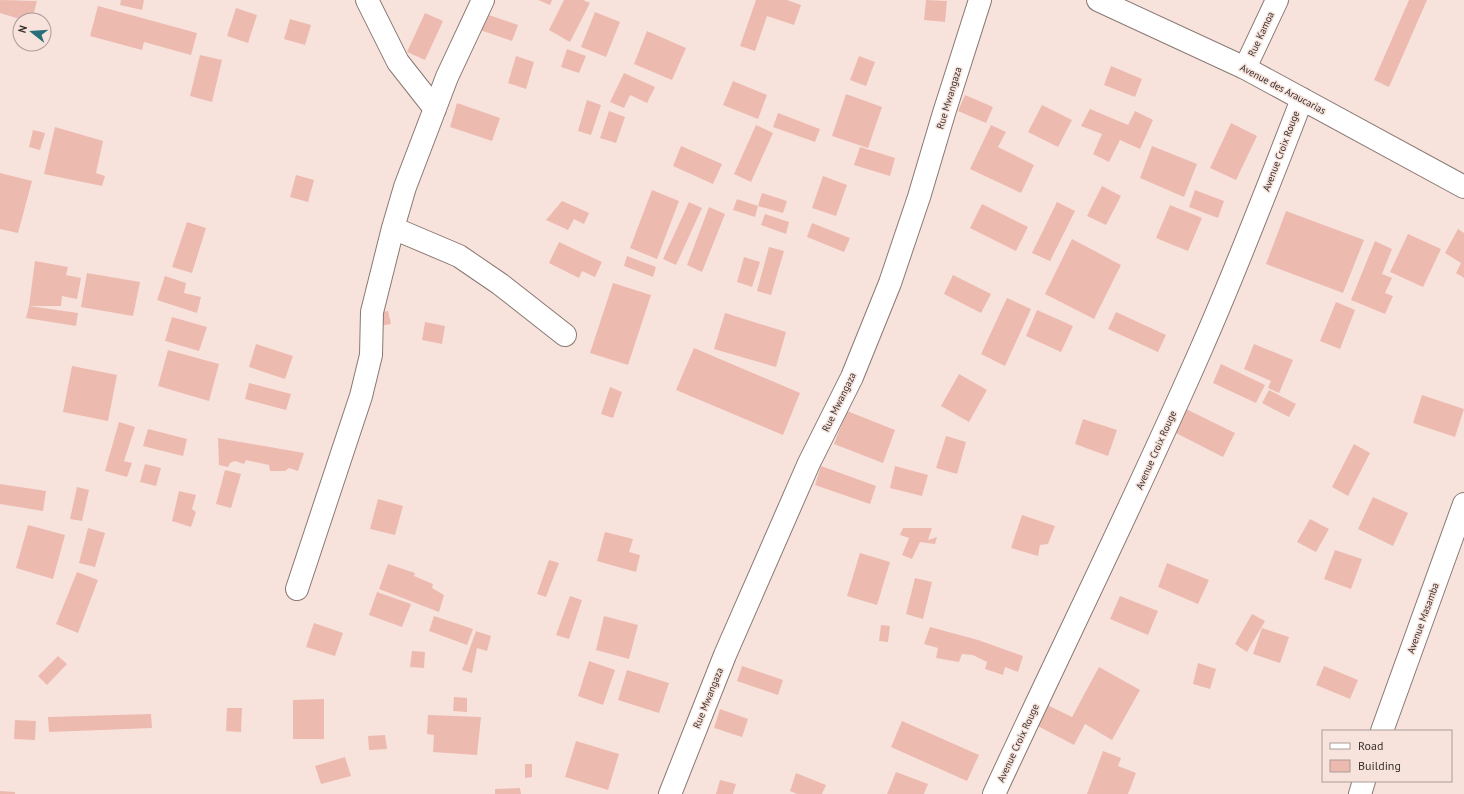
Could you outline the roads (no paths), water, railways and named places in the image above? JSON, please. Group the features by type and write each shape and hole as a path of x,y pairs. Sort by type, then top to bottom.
{"street":[{"path":"367,0 398,62 435,109"},
{"path":"297,589 361,396 371,355 372,312 393,228 418,151 447,77 483,0"},
{"name":"Rue Mwangaza","path":"670,794 725,655 809,463 852,377 890,282 919,197 980,0"},
{"name":"Avenue des Araucarias","path":"1098,0 1245,68 1464,187"},
{"name":"Rue Kamoa","path":"1245,68 1277,0"},
{"name":"Avenue Croix Rouge","path":"994,794 1036,702 1115,540 1203,346 1253,226 1302,99"},
{"path":"393,228 459,256 500,284 565,335"},
{"name":"Avenue Masamba","path":"1382,730 1464,504"},
{"path":"1360,794 1364,782"}]}
